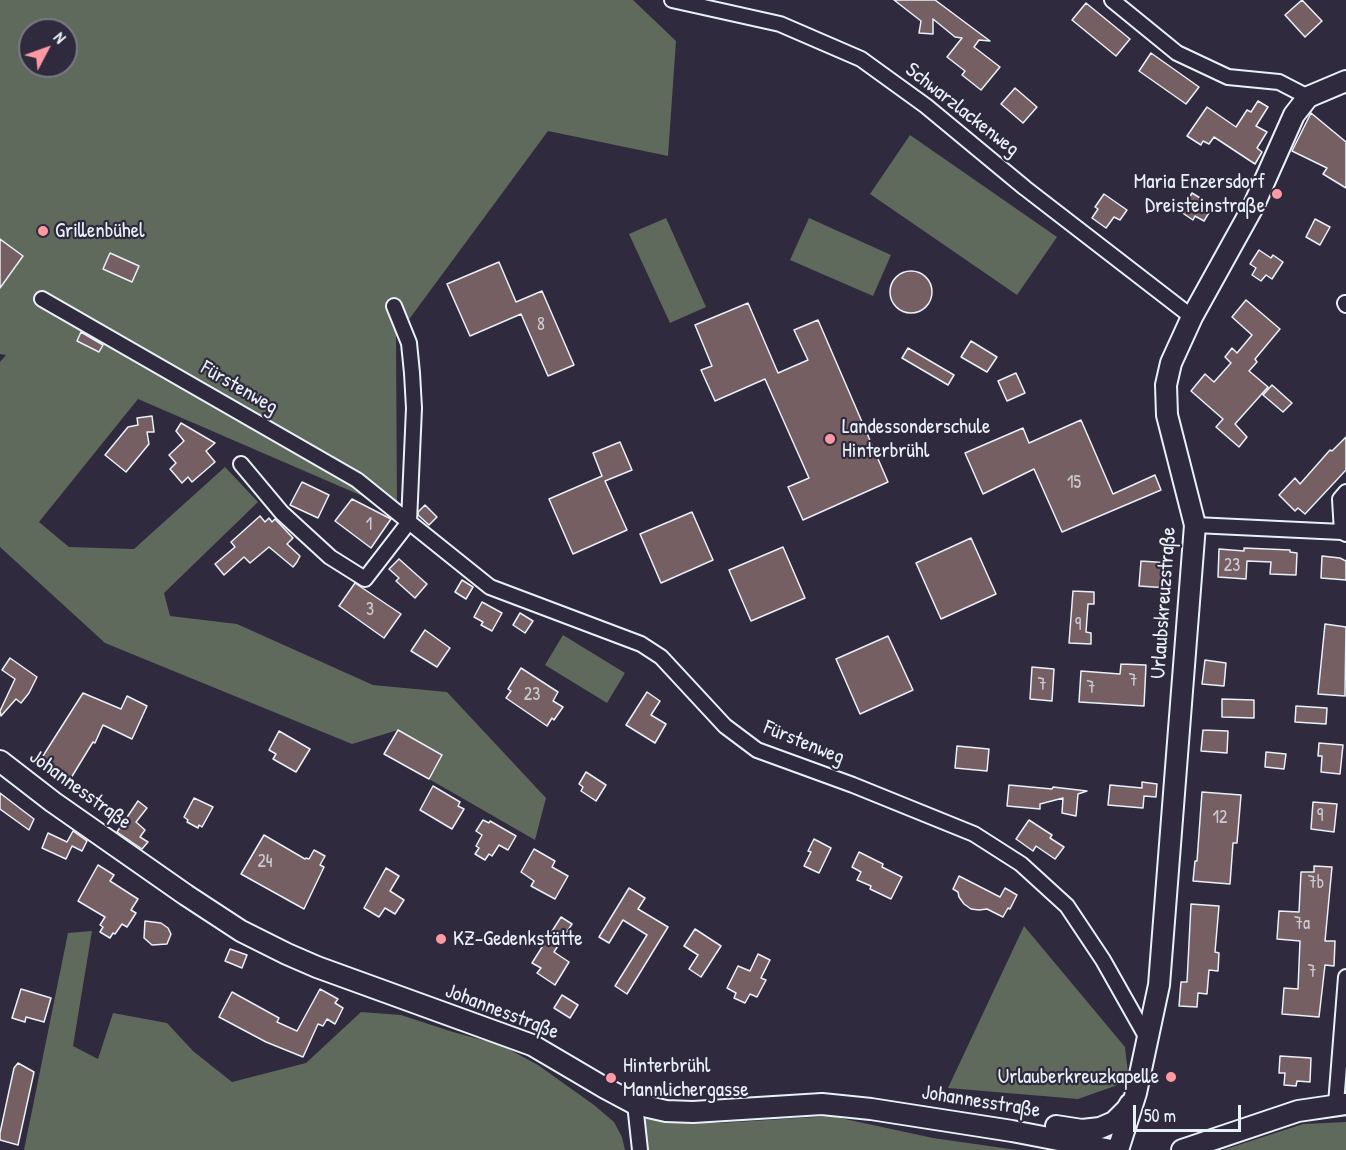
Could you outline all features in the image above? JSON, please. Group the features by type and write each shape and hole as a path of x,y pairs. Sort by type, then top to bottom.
{"main road":[{"path":"1308,97 1346,81"},
{"name":"Urlaubskreuzstraße","path":"1118,1150 1136,1093 1159,985 1195,525 1167,415 1166,385 1171,363 1192,317 1253,207 1294,115 1308,97"},
{"name":"Johannesstraße","path":"0,761 53,802 241,931 317,967 532,1045 635,1104 666,1111 693,1112 822,1104 872,1109 1012,1131 1111,1150"},
{"path":"1012,1131 1034,1123 1082,1131 1100,1128 1114,1122 1127,1109 1136,1093"},
{"path":"1182,1150 1298,1111 1341,1104"}],"street":[{"name":"Schwarzlackenweg","path":"672,0 780,24 861,59 926,106 1025,188 1192,317"},
{"path":"1112,0 1177,53 1228,78 1279,82 1308,97"},
{"name":"Fürstenweg","path":"42,299 357,480 490,587 641,644 651,650 662,657 726,726 757,750 974,834 1021,864 1067,906 1103,960 1147,1038"},
{"path":"240,464 282,513 330,557 365,579 409,522 414,408 410,343 394,306"},
{"path":"1195,525 1344,533 1340,499 1346,492"},
{"path":"1341,1104 1346,977"},
{"path":"635,1104 640,1150"}],"green space":[{"path":"0,0 633,0 676,41 668,156 548,131 396,337 397,511 138,399 39,522 69,547 134,549 225,467 258,502 164,593 170,616 237,624 373,685 447,692 546,798 535,840 429,779 442,754 398,730 352,744 105,643 0,547 0,362 6,355 0,354"},
{"path":"910,135 1057,237 1017,295 870,194"},
{"path":"666,218 706,307 670,323 629,234"},
{"path":"809,218 891,255 873,296 790,260"},
{"path":"563,635 625,673 607,703 545,665"},
{"path":"1024,926 1125,1047 1129,1081 1078,1099 948,1088"},
{"path":"92,931 73,1046 98,1059 113,1013 167,1023 193,1051 232,1082 306,1063 361,1012 401,1015 501,1045 538,1065 614,1122 622,1137 625,1150 24,1150 68,933"},
{"path":"831,1116 933,1138 1017,1150 648,1150 645,1143 645,1119 720,1123"},
{"path":"1346,1122 1346,1150 1223,1150 1303,1124"}],"building":[{"path":"894,0 935,0 990,41 979,40 974,47 1000,67 981,90 962,75 965,71 947,57 962,38 955,37 933,19 933,34 919,33 921,21"},
{"path":"1302,0 1322,21 1305,37 1285,15"},
{"path":"1086,3 1130,39 1116,56 1072,20"},
{"path":"1151,53 1199,87 1186,104 1139,71"},
{"path":"1015,88 1037,107 1023,123 1001,104"},
{"path":"1258,101 1268,107 1256,126 1267,132 1257,148 1262,152 1255,164 1214,137 1209,144 1203,141 1201,145 1187,136 1207,107 1236,127 1247,110 1251,112"},
{"path":"1311,113 1346,142 1346,188 1323,174 1327,168 1292,151"},
{"path":"1192,193 1213,206 1204,221 1195,216 1193,220 1181,212"},
{"path":"1104,194 1127,210 1120,220 1114,217 1106,228 1092,218 1098,209 1095,207"},
{"path":"1315,219 1330,227 1320,245 1306,237"},
{"path":"0,239 23,256 0,288"},
{"path":"1259,250 1283,262 1272,279 1266,275 1261,281 1252,275 1256,268 1250,264"},
{"path":"110,253 139,266 132,282 103,269"},
{"path":"499,262 516,302 542,291 574,365 548,376 521,314 470,336 447,284"},
{"path":"911,271 926,277 932,292 926,307 911,313 896,307 890,292 896,277"},
{"path":"1246,300 1280,329 1255,359 1257,362 1249,371 1268,387 1235,424 1247,437 1239,447 1216,427 1223,419 1191,391 1205,374 1214,382 1231,363 1225,357 1232,348 1237,353 1252,335 1232,317"},
{"name":"Landessonderschule Hinterbrühl","path":"748,303 778,373 808,360 794,330 818,320 888,482 803,520 788,487 809,478 765,379 715,401 701,370 712,366 695,325"},
{"path":"81,332 103,345 99,352 77,341"},
{"path":"971,341 997,357 987,372 961,357"},
{"path":"908,348 954,375 948,385 902,358"},
{"path":"1016,373 1025,393 1007,401 998,381"},
{"path":"1272,385 1292,403 1283,412 1263,395"},
{"path":"152,416 154,432 147,432 149,444 126,472 105,455 128,427 138,425 137,418"},
{"path":"1081,420 1113,494 1155,475 1161,490 1062,532 1034,469 983,494 965,453 1023,428 1029,443"},
{"path":"181,423 215,443 206,451 215,462 192,482 188,477 182,483 170,469 176,463 169,455 184,441 176,431"},
{"path":"1346,437 1346,470 1305,514 1298,508 1295,511 1279,495 1295,478 1300,484 1330,450 1332,451"},
{"path":"620,442 632,470 605,481 627,530 573,554 549,499 602,476 593,453"},
{"path":"302,482 329,495 318,518 290,505"},
{"path":"352,499 391,519 371,548 335,521"},
{"path":"425,505 437,517 429,525 418,515"},
{"path":"692,512 713,560 661,583 640,534"},
{"path":"260,516 265,522 269,518 272,522 275,519 293,538 287,544 300,556 297,562 293,567 269,547 250,563 244,557 224,575 215,564 235,547 231,542"},
{"path":"971,538 996,594 941,619 916,563"},
{"path":"783,547 805,598 751,621 729,570"},
{"path":"1244,548 1290,550 1290,552 1297,553 1296,575 1270,574 1271,562 1247,561 1246,579 1218,577 1219,549 1244,551"},
{"path":"1322,556 1346,561 1346,580 1321,578"},
{"path":"399,559 427,584 415,598 396,581 399,578 389,569"},
{"path":"1141,561 1170,563 1168,588 1139,586"},
{"path":"462,580 473,587 466,599 455,592"},
{"path":"355,583 401,614 384,638 339,606"},
{"path":"1073,591 1094,592 1094,604 1088,604 1086,632 1091,633 1091,644 1069,643"},
{"path":"482,602 502,613 492,631 481,625 483,622 474,617"},
{"path":"520,613 533,621 525,633 513,625"},
{"path":"1325,624 1346,627 1345,696 1318,694"},
{"path":"425,630 450,648 437,667 411,651"},
{"path":"888,636 913,690 860,714 836,659"},
{"path":"10,658 37,677 21,703 16,699 1,716 0,711 15,679 2,670"},
{"path":"1205,660 1226,663 1224,686 1202,684"},
{"path":"1121,664 1146,665 1144,706 1079,702 1081,671 1120,674"},
{"path":"1032,667 1054,669 1052,701 1030,699"},
{"path":"521,668 558,692 553,701 563,707 547,726 506,698 511,691 508,689"},
{"path":"647,692 660,701 651,715 666,724 655,743 626,725"},
{"path":"83,693 121,709 127,696 147,706 132,739 103,725 95,743 93,742 71,778 41,759"},
{"path":"1222,699 1254,700 1254,718 1222,717"},
{"path":"1296,706 1327,708 1326,724 1295,722"},
{"path":"398,730 442,755 429,779 384,754"},
{"path":"1203,730 1228,731 1227,753 1201,751"},
{"path":"279,731 310,749 296,772 273,759 276,754 269,750"},
{"path":"1319,743 1343,745 1340,774 1321,772 1322,756 1318,756"},
{"path":"957,746 989,749 987,771 955,768"},
{"path":"1266,752 1286,754 1284,769 1265,767"},
{"path":"586,772 606,785 596,801 581,791 583,787 579,784"},
{"path":"1142,782 1157,784 1156,797 1144,796 1143,808 1108,805 1110,785 1142,788"},
{"path":"1009,785 1087,791 1078,794 1076,816 1062,813 1063,798 1040,804 1040,809 1007,806"},
{"path":"433,786 460,802 458,806 464,809 452,829 420,810"},
{"path":"1202,792 1241,795 1237,843 1233,843 1230,884 1193,881 1195,861 1197,861"},
{"path":"0,793 34,819 29,830 0,809"},
{"path":"194,798 213,807 202,827 199,825 198,828 187,822 188,820 184,817"},
{"path":"138,801 147,808 136,822 145,830 140,837 148,842 142,849 117,832"},
{"path":"1313,802 1337,804 1334,832 1311,829"},
{"path":"483,820 489,823 490,821 516,836 508,850 499,845 492,856 489,854 485,860 475,854 479,848 476,846 482,835 476,831"},
{"path":"1029,820 1052,835 1050,838 1064,847 1055,859 1036,846 1033,851 1016,839"},
{"path":"73,831 87,841 82,851 72,846 66,859 42,848 48,833 67,842"},
{"path":"264,835 305,859 309,859 314,850 325,856 320,865 324,867 304,909 241,874"},
{"path":"814,839 831,848 819,873 804,866"},
{"path":"534,849 555,861 552,867 568,876 555,899 531,886 534,881 521,872"},
{"path":"859,852 902,877 891,899 857,880 861,872 852,867"},
{"path":"98,865 114,875 110,881 138,899 131,910 136,913 127,927 122,924 110,938 100,932 103,927 100,925 105,917 78,901"},
{"path":"1314,866 1332,867 1325,941 1335,941 1334,966 1325,965 1319,1017 1282,1014 1284,988 1298,989 1300,941 1277,939 1279,911 1299,912 1301,872 1314,872"},
{"path":"386,868 399,876 390,891 404,900 395,914 385,908 379,917 364,908"},
{"path":"959,876 1000,897 1005,888 1017,895 1003,917 987,909 971,909 964,904 958,892 953,889"},
{"path":"629,888 645,898 638,909 668,927 627,994 615,986 647,935 623,920 609,943 599,937"},
{"path":"1191,904 1219,906 1215,952 1219,953 1218,971 1209,970 1207,994 1198,993 1197,1007 1179,1006 1181,982 1187,982"},
{"path":"561,917 572,924 554,952 569,962 555,985 537,973 541,968 532,963"},
{"path":"145,921 161,923 168,928 171,934 167,944 152,945 144,938"},
{"path":"695,929 721,946 701,977 689,969 698,955 684,946"},
{"path":"230,949 247,955 242,968 225,961"},
{"path":"758,954 770,960 761,978 766,980 757,997 750,994 745,1003 734,998 736,993 727,988 738,966 750,971"},
{"path":"21,989 51,998 44,1022 26,1017 25,1022 12,1018"},
{"path":"320,989 338,999 335,1003 343,1008 335,1024 327,1019 323,1026 318,1024 303,1057 266,1042 219,1017 232,992 279,1018 277,1022 297,1031"},
{"path":"562,995 578,1005 570,1018 554,1008"},
{"path":"1280,1056 1311,1058 1310,1082 1297,1081 1296,1086 1284,1085 1285,1073 1279,1073"},
{"path":"18,1063 34,1072 18,1145 0,1140 0,1133 14,1068"}],"place":[{"name":"Maria Enzersdorf Dreisteinstraße","path":"1277,194"},
{"name":"Grillenbühel","path":"43,231"},
{"name":"Landessonderschule Hinterbrühl","path":"830,439"},
{"name":"KZ-Gedenkstätte","path":"441,939"},
{"name":"Urlauberkreuzkapelle","path":"1171,1077"},
{"name":"Hinterbrühl Mannlichergasse","path":"611,1078"}]}
